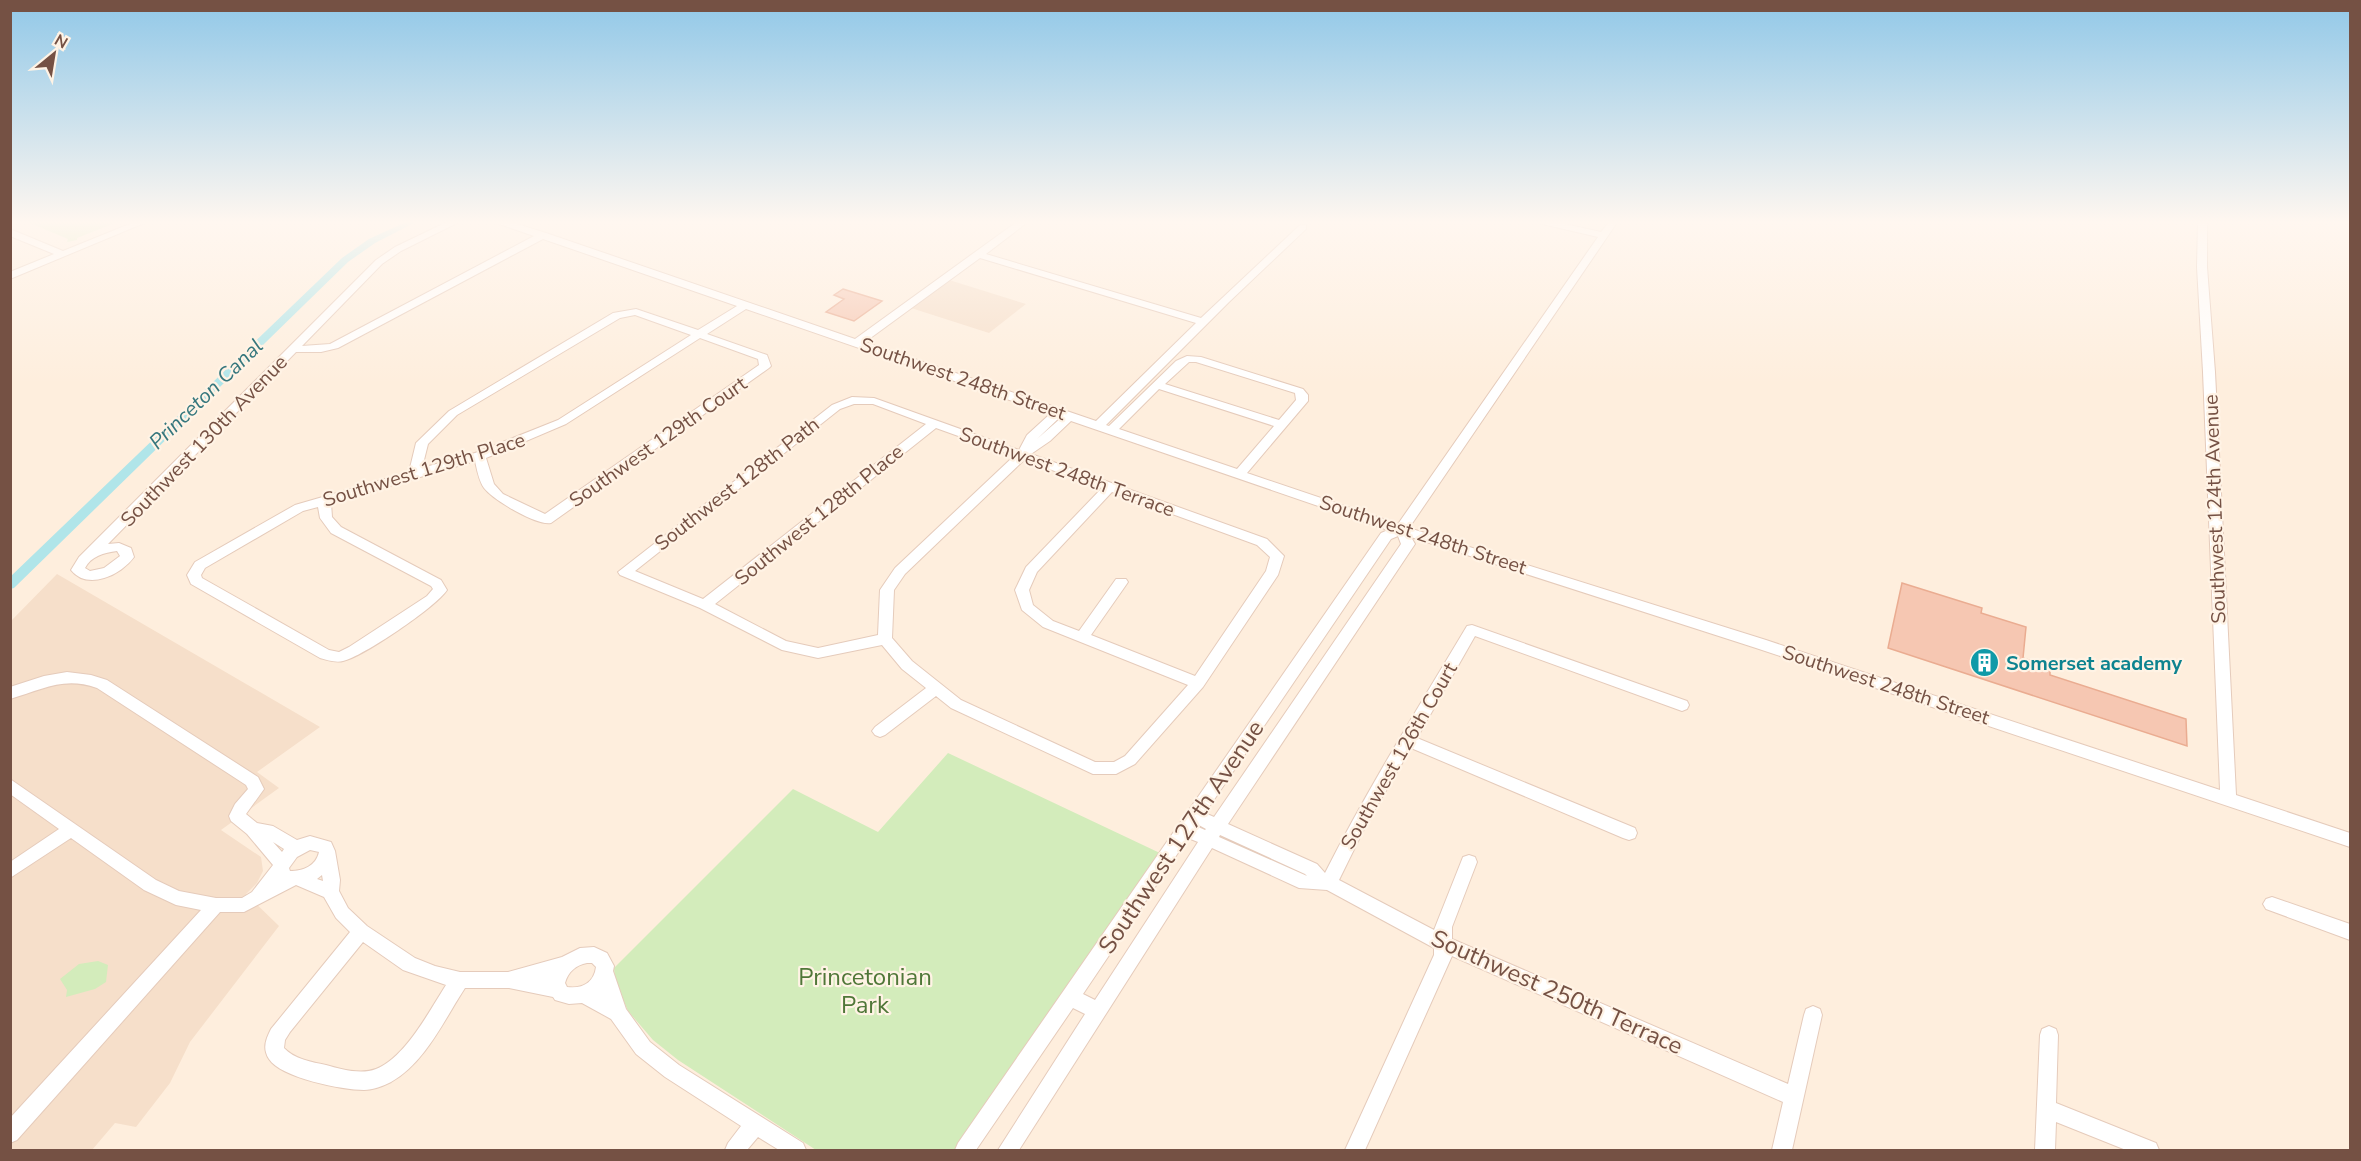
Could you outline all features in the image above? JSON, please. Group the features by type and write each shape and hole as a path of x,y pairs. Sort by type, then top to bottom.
{"street":[{"name":"Southwest 130th Avenue","path":"89,555 367,275"},
{"name":"Southwest 130th Avenue","path":"294,349 321,349 334,346 467,275"},
{"name":"Southwest 248th Street","path":"661,275 1401,529 1761,644 2350,840"},
{"path":"857,342 949,275"},
{"path":"1045,275 1204,322"},
{"path":"1098,426 1249,275"},
{"name":"Southwest 127th Avenue","path":"965,1150 1386,536 1401,529 1577,275"},
{"name":"Southwest 124th Avenue","path":"2203,275 2228,798"},
{"name":"Southwest 129th Place","path":"324,501 326,518 336,530 436,583 440,590 432,599 354,651 340,657 325,654 196,581 194,575 200,565 287,514 324,501 416,473 479,456 562,422 745,304"},
{"path":"416,473 422,443 453,413 617,315 636,312 700,334"},
{"name":"Southwest 129th Court","path":"479,456 488,484 499,497 546,520 765,366 766,362 763,357 700,334"},
{"path":"1111,430 1180,363 1189,358 1301,393 1302,401 1239,474"},
{"path":"1157,385 1281,425"},
{"name":"Southwest 248th Terrace","path":"852,400 874,401 1262,542 1277,556 1273,572 1198,683"},
{"name":"Southwest 128th Path","path":"705,605 625,572 836,407 852,400"},
{"path":"1064,414 1046,438 1023,454 900,571 887,590 885,639 907,664 956,704 1093,768 1116,768 1130,760 1198,683 1048,624 1027,607 1022,590 1031,570 1110,487"},
{"name":"Southwest 128th Place","path":"705,605 933,424"},
{"name":"Southwest 127th Avenue","path":"1008,1150 1212,832 1408,544 1401,529"},
{"name":"Southwest 130th Avenue","path":"114,532 118,547"},
{"path":"118,547 126,551 124,561 114,568 101,574 88,576 80,573 78,567 89,555 118,547"},
{"path":"1081,638 1121,582"},
{"path":"705,605 782,645 818,653 885,639"},
{"name":"Southwest 126th Court","path":"1325,882 1472,630 1682,705"},
{"path":"10,694 62,678 86,679 102,684 252,781 256,789 255,793 240,809 237,816 253,829 260,841 276,855 287,873 330,892 342,913 361,931 422,970 460,980 508,980 558,990 568,997 584,995 598,986 605,972"},
{"path":"880,731 936,688"},
{"path":"1407,740 1629,833"},
{"path":"10,785 133,874 164,893 190,902 236,907 255,899 287,873 313,873 327,857"},
{"name":"Southwest 250th Terrace","path":"1190,822 1305,883 1325,882 1444,944 1795,1097"},
{"path":"253,829 267,831 297,848"},
{"path":"10,871 71,830"},
{"path":"287,873 284,858 297,848 313,843 320,844 325,847 332,880 330,892"},
{"path":"1354,1150 1443,954 1443,927 1469,861"},
{"path":"2272,904 2350,932"},
{"path":"10,1133 216,905"},
{"path":"361,931 282,1026 274,1044 274,1052 280,1059 303,1068 351,1079 376,1078 394,1068 412,1050 460,980"},
{"path":"508,980 566,964 582,956 594,956 603,962 618,1013 635,1039 652,1056 796,1150"},
{"path":"558,990 557,977 566,964"},
{"path":"584,995 618,1013"},
{"path":"1071,997 1098,1011"},
{"path":"1782,1150 1813,1014"},
{"path":"2045,1150 2049,1035"},
{"path":"2046,1108 2150,1150"},
{"path":"735,1150 756,1124"}],"shaded area":[{"path":"946,279 1026,304 989,333 908,307"},
{"path":"57,574 320,727 257,772 279,788 221,830 261,857 263,871 257,883 246,894 279,926 190,1042 170,1083 136,1127 115,1123 92,1150 11,1150 11,621"}],"green space":[{"name":"Princetonian Park","path":"948,753 1162,854 956,1150 816,1150 678,1060 653,1040 628,1011 615,981 614,968 793,789 878,832"},
{"path":"98,961 108,965 106,982 95,989 66,997 67,990 60,979 79,964"}],"building":[{"path":"843,289 882,301 854,321 826,312 844,299 834,295"},
{"name":"Somerset academy","path":"1902,583 1982,608 1981,613 2026,627 2023,658 2050,667 2050,675 2186,719 2187,746 1888,648"}],"waterway":[{"name":"Princeton Canal","path":"10,585 329,275"}],"place":[{"name":"Somerset academy","path":"1985,663"}]}
